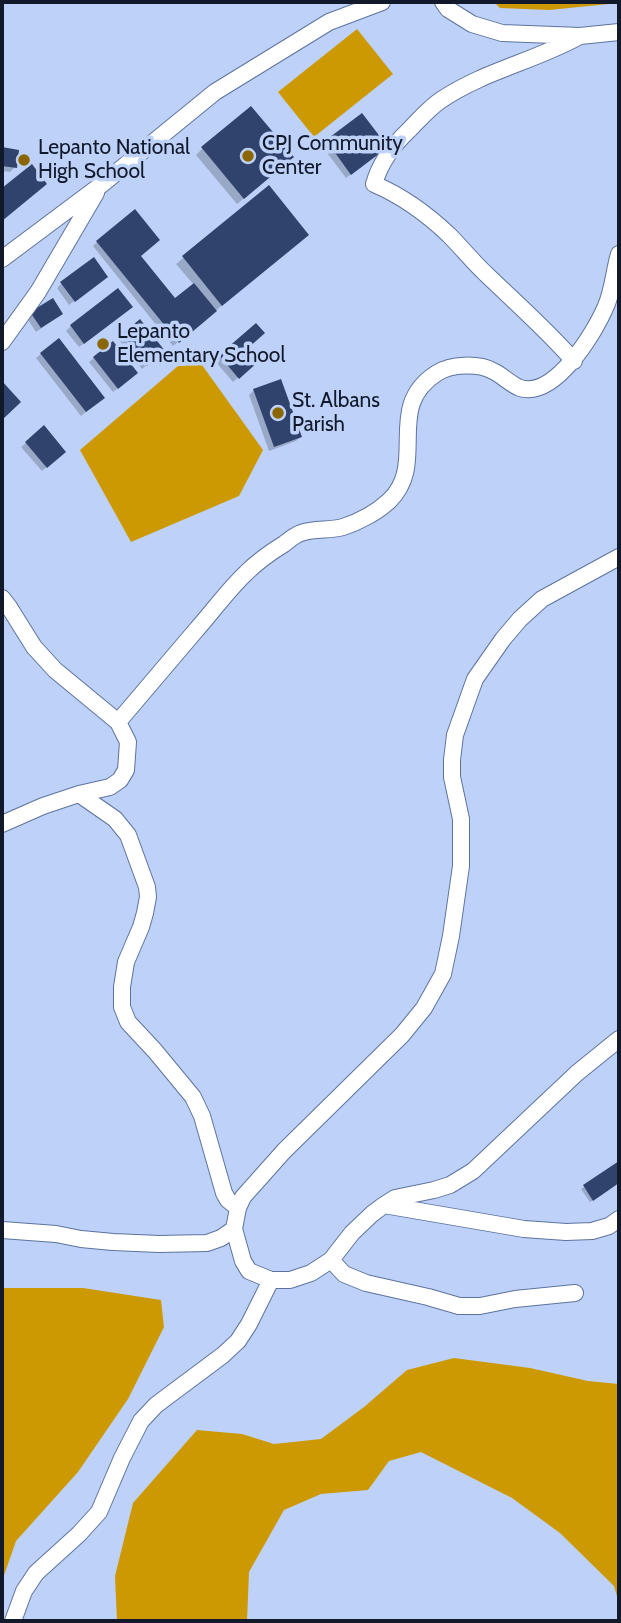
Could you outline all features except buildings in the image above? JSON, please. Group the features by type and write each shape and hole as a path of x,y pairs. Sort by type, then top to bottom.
{"street":[{"path":"2,259 101,185 215,92 329,22 382,2"},
{"path":"443,2 448,9 465,20 502,33 580,36 619,32"},
{"path":"574,361 448,234 412,205 374,184 378,170 397,141 442,100 494,72 535,58 580,36"},
{"path":"2,342 38,292 101,185"},
{"path":"118,722 246,573 300,533 341,528 362,519 391,500 404,480 408,464 407,430 414,395 437,373 451,368 481,366 520,388 528,389 542,386 574,361 608,303 619,254"},
{"path":"619,556 542,599 503,639 475,680 455,735 452,760 452,777 461,819 461,866 443,974 424,1008 402,1035 284,1150 243,1197 234,1229 243,1261 249,1270 271,1280 290,1280 312,1273 331,1260 352,1233 372,1214 395,1198 450,1185 473,1171 577,1073 619,1039"},
{"path":"2,598 34,647 55,670 118,722 128,742 126,770 120,780 110,787 43,806 2,824"},
{"path":"79,794 116,819 128,835 147,887 145,913 126,962 122,987 122,1007 128,1023 193,1097 202,1116 224,1193 238,1208"},
{"path":"384,1205 524,1229 566,1232 592,1231 609,1226 619,1219"},
{"path":"2,1230 113,1242 207,1243 234,1229"},
{"path":"331,1260 344,1273 366,1283 459,1306 480,1306 515,1299 575,1293"},
{"path":"13,1621 23,1591 36,1573 99,1512 141,1421 156,1405 238,1341 271,1280"}],"shaded area":[{"path":"494,2 619,3 549,10 500,8"},
{"path":"357,29 393,74 314,137 278,92"},
{"path":"202,365 263,450 239,496 131,542 80,450 178,366"},
{"path":"2,1288 83,1288 161,1300 164,1327 128,1399 78,1472 16,1541 2,1581"},
{"path":"454,1358 619,1384 619,1603 614,1586 560,1533 512,1498 421,1452 389,1461 368,1490 321,1494 284,1510 249,1572 247,1621 117,1621 115,1576 133,1503 197,1430 242,1434 274,1444 321,1439 407,1370"}],"place":[{"name":"CPJ Community Center","path":"248,156"},
{"name":"Lepanto National High School","path":"24,160"},
{"name":"Lepanto Elementary School","path":"103,344"},
{"name":"St. Albans Parish","path":"278,413"}]}
